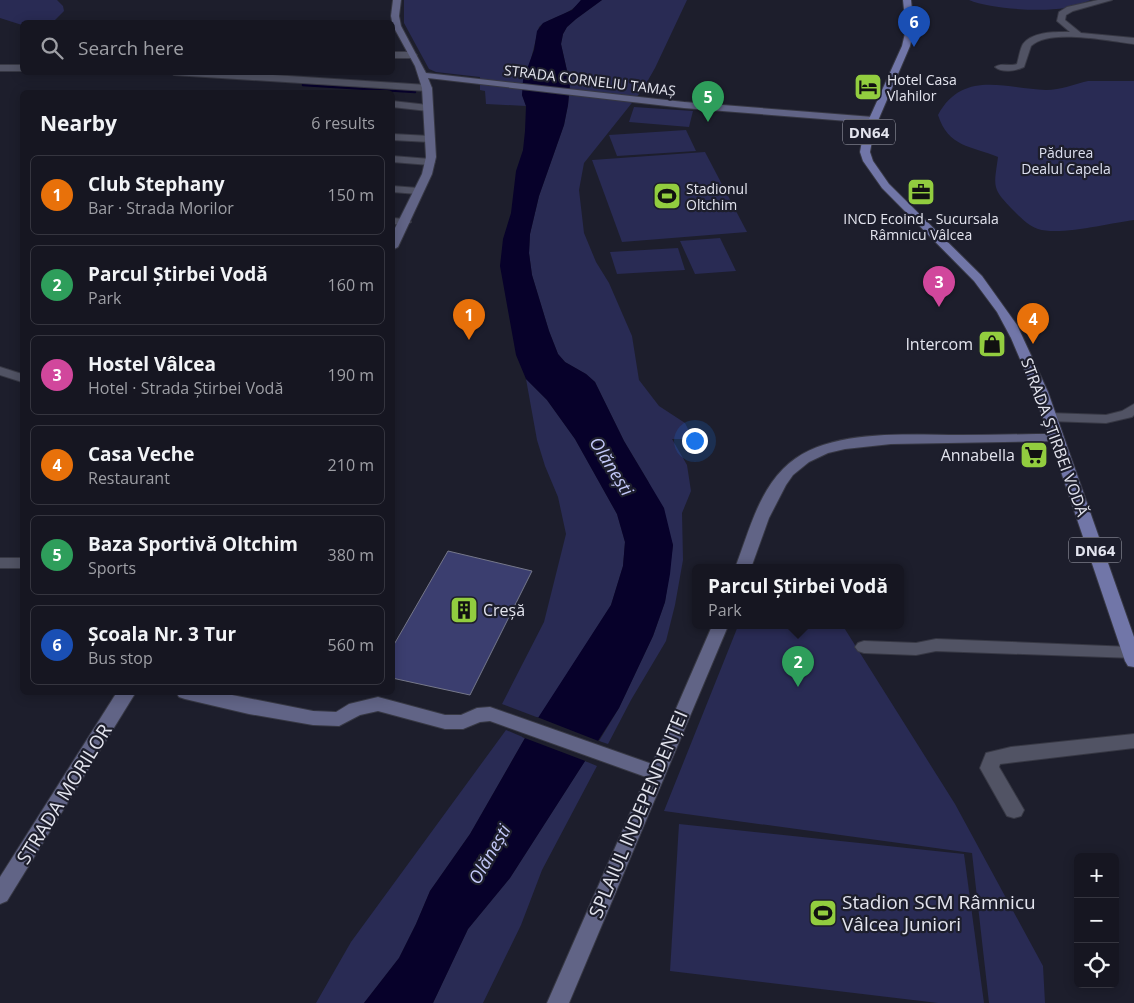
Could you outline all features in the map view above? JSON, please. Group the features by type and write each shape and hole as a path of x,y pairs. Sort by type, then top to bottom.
{"main road":[{"name":"STRADA ȘTIRBEI VODĂ","path":"907,0 910,29 906,46 873,120 865,144 865,152 872,168 969,268 995,300 1012,326 1031,366 1132,657"}],"street":[{"path":"395,241 430,162 427,88 413,54 397,26 394,16 397,0"},
{"path":"1078,35 1061,21 1062,14 1082,6 1108,0"},
{"path":"999,66 1015,68 1021,65 1028,44 1034,40 1050,36 1078,35 1134,41"},
{"path":"395,44 407,44"},
{"path":"395,55 413,54"},
{"path":"0,68 20,68"},
{"path":"221,75 427,88"},
{"name":"STRADA CORNELIU TAMAȘ","path":"423,76 684,105 873,120"},
{"path":"395,104 428,108"},
{"path":"395,137 430,138"},
{"path":"395,159 430,162"},
{"path":"395,189 418,191"},
{"path":"395,221 405,222"},
{"path":"0,371 20,377"},
{"path":"1049,417 1108,419 1123,416 1134,408"},
{"path":"745,564 771,498 779,484 797,463 820,451 863,442 1056,438"},
{"path":"0,563 20,563"},
{"name":"SPLAIUL INDEPENDENȚEI","path":"558,1003 719,629"},
{"path":"864,647 916,649 936,644 1132,657"},
{"name":"STRADA MORILOR","path":"0,895 125,695"},
{"path":"198,695 248,707 330,719 339,719 355,709 378,704 445,722 463,722 477,715 490,714 656,773"},
{"path":"1014,810 990,768 993,758 1011,754 1134,741"}],"green space":[{"path":"0,0 57,0 63,6 64,11 55,20 20,20 20,24 0,18"},
{"path":"404,0 581,0 572,9 539,27 522,95 526,106 486,104 485,91 480,90 480,77 436,72 429,69 404,23"},
{"path":"602,0 687,0 643,89 584,163 579,190 584,233 596,262 609,283 632,336 639,380 659,406 685,423 693,439 672,439 687,465 691,491 682,513 683,560 666,641 631,700 608,744 599,741 619,708 653,636 665,602 673,545 648,481 624,441 595,382 586,374 565,362 558,354 532,275 529,253 530,234 539,196 564,125 568,105 570,84 561,44 563,34 567,27 576,19"},
{"path":"969,0 1091,0 1075,6 1043,10 1002,8"},
{"name":"Pădurea Dealul Capela","path":"1088,81 1134,81 1134,220 1072,230 1047,231 1035,228 1019,216 998,192 995,181 998,157 962,144 954,139 942,126 938,115 948,101 960,92 973,87 1001,85 1052,90"},
{"path":"634,107 693,111 689,127 629,122"},
{"path":"686,130 696,151 617,156 609,135"},
{"name":"Stadionul Oltchim","path":"705,152 747,232 622,242 592,160"},
{"path":"720,238 736,271 695,274 680,241"},
{"path":"678,248 685,270 617,274 610,252"},
{"path":"526,379 547,400 575,439 617,514 625,542 623,566 611,605 539,718 502,704 544,622 566,534 558,497 537,440"},
{"path":"737,629 845,629 955,804 1043,966 1045,1003 989,1003 972,853 664,811"},
{"path":"506,730 525,738 470,834 430,891 399,958 364,1003 316,1003 351,942"},
{"path":"585,761 597,766 542,870 521,925 483,1003 433,1003 468,929 510,878"},
{"name":"Stadion SCM Râmnicu Vâlcea Juniori","path":"679,824 964,854 984,1003 938,1003 670,971"}],"water":[{"name":"Olănești","path":"581,0 602,0 576,19 567,27 563,34 561,44 570,84 568,105 564,125 539,196 530,234 529,253 532,275 558,354 565,362 586,374 595,382 624,441 664,508 673,545 665,602 653,636 619,708 510,878 468,929 433,1003 364,1003 399,958 430,891 470,834 525,738 611,605 623,566 625,542 617,514 575,439 547,400 526,379 516,355 500,266 503,239 511,213 516,171 523,150 526,106 522,95 523,80 534,50 537,31 543,23 572,10"}],"pier":[{"path":"537,717 601,742 588,762 522,737"}],"building":[{"name":"Annabella","path":"1023,445 1040,446 1046,464 1028,463"},
{"name":"Creșă","path":"448,551 532,571 470,695 395,679 395,643"}],"waterway":[{"path":"303,85 383,90"},
{"path":"395,91 415,92"}],"place":[{"name":"Școala Nr. 3 Tur","path":"914,47"},
{"name":"Hotel Casa Vlahilor","path":"868,87"},
{"name":"Baza Sportivă Oltchim","path":"708,122"},
{"name":"INCD Ecoind - Sucursala Râmnicu Vâlcea","path":"921,192"},
{"name":"Stadionul Oltchim","path":"667,196"},
{"name":"Hostel Vâlcea","path":"939,307"},
{"name":"Club Stephany","path":"469,340"},
{"name":"Intercom","path":"992,344"},
{"name":"Casa Veche","path":"1033,344"},
{"name":"Annabella","path":"1034,455"},
{"name":"Creșă","path":"464,610"},
{"name":"Parcul Știrbei Vodă","path":"798,687"},
{"name":"Stadion SCM Râmnicu Vâlcea Juniori","path":"823,913"}]}
